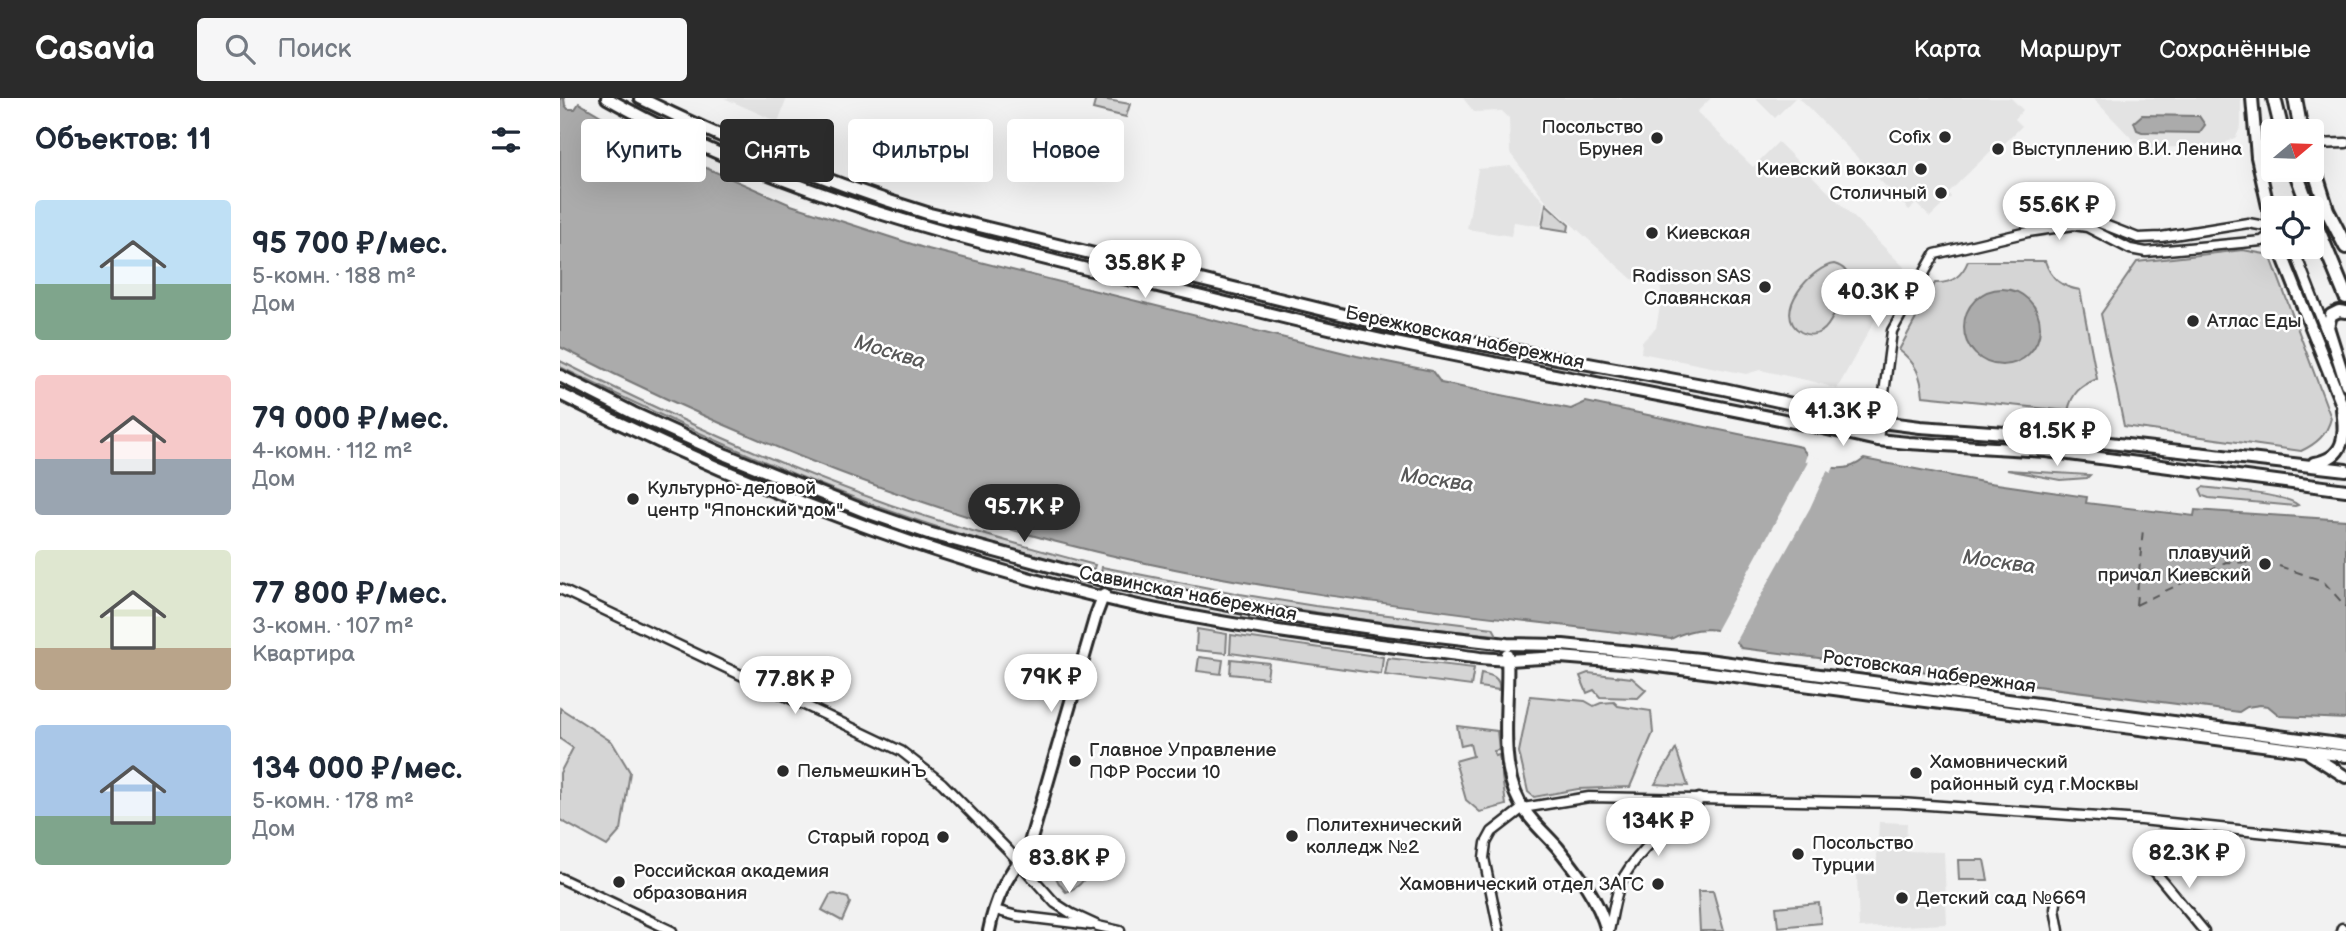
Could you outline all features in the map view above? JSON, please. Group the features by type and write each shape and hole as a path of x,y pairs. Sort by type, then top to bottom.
{"main road":[{"name":"Бережковская набережная","path":"607,98 680,135 787,182 926,229 1405,345 1878,440 2046,451 2346,490"},
{"name":"Бережковская набережная","path":"640,98 712,134 856,192 978,227 1410,331 1724,389 1881,423 2048,436 2346,470"},
{"path":"2252,98 2257,157 2265,196"},
{"path":"2274,98 2279,119"},
{"path":"2295,98 2299,119"},
{"path":"2318,182 2327,210 2346,247"},
{"path":"2327,210 2346,238"},
{"path":"2324,245 2346,297"},
{"path":"2284,259 2346,415"},
{"path":"2346,312 2334,313 2328,319 2333,347 2346,384"},
{"name":"Саввинская набережная","path":"560,376 726,455 867,512 1000,554 1109,582 1280,615 1507,644"},
{"name":"Саввинская набережная","path":"560,394 708,466 816,509 925,548 1102,598 1295,633 1508,660"},
{"path":"2298,465 2325,461 2337,452 2344,439 2339,400"},
{"path":"989,931 995,910 1018,862 1027,853 1109,582"},
{"path":"1507,644 1508,754 1512,781 1523,808 1558,849 1595,901 1608,931"},
{"name":"Ростовская набережная","path":"1507,644 1563,645 1700,659 2346,745"},
{"name":"Ростовская набережная","path":"1508,660 1560,657 1635,663 2346,756"},
{"path":"2308,752 2346,778"}],"street":[{"path":"2324,144 2346,143"},
{"path":"1878,440 1892,331 1935,254 2083,219 2138,238 2248,223 2261,225"},
{"path":"2028,232 2080,225 2130,249 2146,252 2261,241"},
{"path":"2298,259 2333,347"},
{"path":"1814,426 1824,419 1822,412 1817,409"},
{"path":"560,590 901,751 942,783 1055,903 1098,926"},
{"path":"1499,931 1484,858 1486,843 1492,832 1523,808 1589,797 1900,803 2141,820 2346,841"},
{"path":"1608,931 1623,878 1661,832 1697,805 1696,798"},
{"path":"2151,866 2204,931"},
{"path":"560,878 672,931"},
{"path":"2057,897 2055,909 2059,931"},
{"path":"995,910 1017,916 1121,931"}],"shaded area":[{"path":"724,98 787,98 779,119 771,119"},
{"path":"1096,98 1130,104 1126,117 1093,109"},
{"path":"1463,98 1711,98 1697,112 1753,167 1778,142 1904,267 1837,389 1760,370 1746,374 1641,353 1642,342 1656,328 1662,296 1660,286 1632,279 1547,202 1510,153 1509,118 1502,111 1474,112"},
{"path":"1755,98 1795,98 1775,118"},
{"name":"Киевский вокзал","path":"1799,98 2011,98 2023,110 2015,119 2022,126 1996,152 1993,149 1948,193 1951,197 1930,217 1916,204 1909,210"},
{"path":"2093,98 2241,98 2241,126 2236,137 2220,146 2145,148 2136,143"},
{"path":"1511,166 1544,202 1540,226 1514,222 1511,236 1467,229 1478,169"},
{"path":"1546,204 1569,225 1568,231 1542,227"},
{"path":"2243,250 2261,253 2261,259 2271,259 2331,418 2324,434 2301,451 2124,426 2101,314 2137,262"},
{"path":"1968,261 2045,261 2050,273 2058,281 2080,290 2097,379 2078,391 2068,411 1923,396 1917,370 1899,350 1935,283 1956,278"},
{"path":"1834,264 1842,267 1848,277 1843,297 1824,329 1815,334 1801,332 1793,324 1790,314 1792,303 1806,281 1825,267"},
{"path":"560,361 682,420 806,473 941,522 1095,565 1093,571 933,526 820,485 733,448 560,367"},
{"path":"2007,470 2090,475 2087,478 2060,480"},
{"path":"2203,487 2268,495 2298,505 2209,498 2203,496 2200,489"},
{"path":"1102,567 1315,606 1493,628 1497,635 1397,624 1249,601 1101,573"},
{"path":"1197,629 1227,634 1226,653 1196,650"},
{"path":"1231,635 1383,657 1381,674 1230,653"},
{"path":"1199,657 1223,660 1221,674 1197,671"},
{"path":"1388,658 1474,668 1471,686 1385,675"},
{"path":"1231,659 1269,663 1267,678 1230,674"},
{"path":"1481,673 1497,679 1499,690 1479,687"},
{"path":"1588,673 1632,678 1646,690 1638,698 1600,697 1594,690 1587,693 1580,676"},
{"path":"1530,696 1585,701 1594,706 1614,702 1618,706 1651,711 1653,733 1630,787 1578,789 1534,797 1528,792 1519,752"},
{"path":"560,708 612,742 630,772 621,830 607,846 560,820 560,773 573,748 560,739"},
{"path":"1457,726 1497,731 1499,750 1494,751 1495,756 1499,755 1506,805 1480,812 1466,800 1455,761 1473,756 1470,744 1461,746"},
{"path":"1676,749 1688,786 1655,784"},
{"name":"Детский сад №669","path":"1879,822 1907,823 1906,851 1944,852 1947,924 1859,928 1857,875 1876,874"},
{"path":"1070,850 1092,857 1081,883 1066,892 1058,883 1055,870 1060,853"},
{"path":"1958,860 1984,860 1988,880 1959,880"},
{"path":"1698,891 1713,891 1724,931 1700,931"},
{"path":"830,895 848,898 850,903 842,921 822,910"},
{"path":"1819,903 1821,923 1778,927 1776,907"}],"water":[{"name":"Москва","path":"560,98 564,98 568,109 575,109 579,103 606,119 581,119 581,182 706,182 706,168 720,174 720,182 738,182 791,205 924,248 1357,356 1432,371 1441,383 1571,409 1586,402 1801,447 1814,460 1830,467 1848,467 1864,459 1983,482 2087,497 2086,503 2194,516 2195,510 2346,520 2346,719 2280,716 2268,706 2260,705 2247,707 2239,712 1741,648 1727,634 1709,629 1689,631 1671,639 1311,593 1168,568 1027,534 890,491 822,466 690,410 560,347"},
{"path":"2142,115 2199,116 2205,125 2199,133 2142,132 2137,130 2134,122"},
{"path":"2002,289 2016,292 2029,300 2037,313 2040,327 2037,341 2029,354 2016,362 2002,365 1988,362 1975,354 1967,341 1964,327 1967,313 1975,300 1988,292"}],"pier":[{"path":"1808,452 1835,465 1831,473 1827,471 1810,508 1735,642 1738,644 1736,648 1725,637 1710,633 1712,630 1715,632 1808,462 1805,460"}],"ferry route":[{"path":"2136,605 2143,529"},
{"path":"2136,605 2226,562 2252,563"},
{"path":"2279,566 2323,581 2346,607"}],"place":[{"name":"Cofix","path":"1945,137"},
{"name":"Посольство Брунея","path":"1657,138"},
{"name":"Выступлению В.И. Ленина","path":"1998,149"},
{"name":"Киевский вокзал","path":"1921,169"},
{"name":"Столичный","path":"1941,193"},
{"name":"Киевская","path":"1652,233"},
{"name":"Radisson SAS Славянская","path":"1765,287"},
{"name":"Атлас Еды","path":"2193,321"},
{"name":"Культурно-деловой центр \"Японский дом\"","path":"633,499"},
{"name":"плавучий причал Киевский","path":"2265,564"},
{"name":"Главное Управление ПФР России 10","path":"1075,761"},
{"name":"ПельмешкинЪ","path":"783,771"},
{"name":"Хамовнический районный суд г.Москвы","path":"1916,773"},
{"name":"Политехнический колледж №2","path":"1292,836"},
{"name":"Старый город","path":"943,837"},
{"name":"Посольство Турции","path":"1798,854"},
{"name":"Российская академия образования","path":"619,882"},
{"name":"Хамовнический отдел ЗАГС","path":"1658,884"},
{"name":"Детский сад №669","path":"1902,898"}]}
